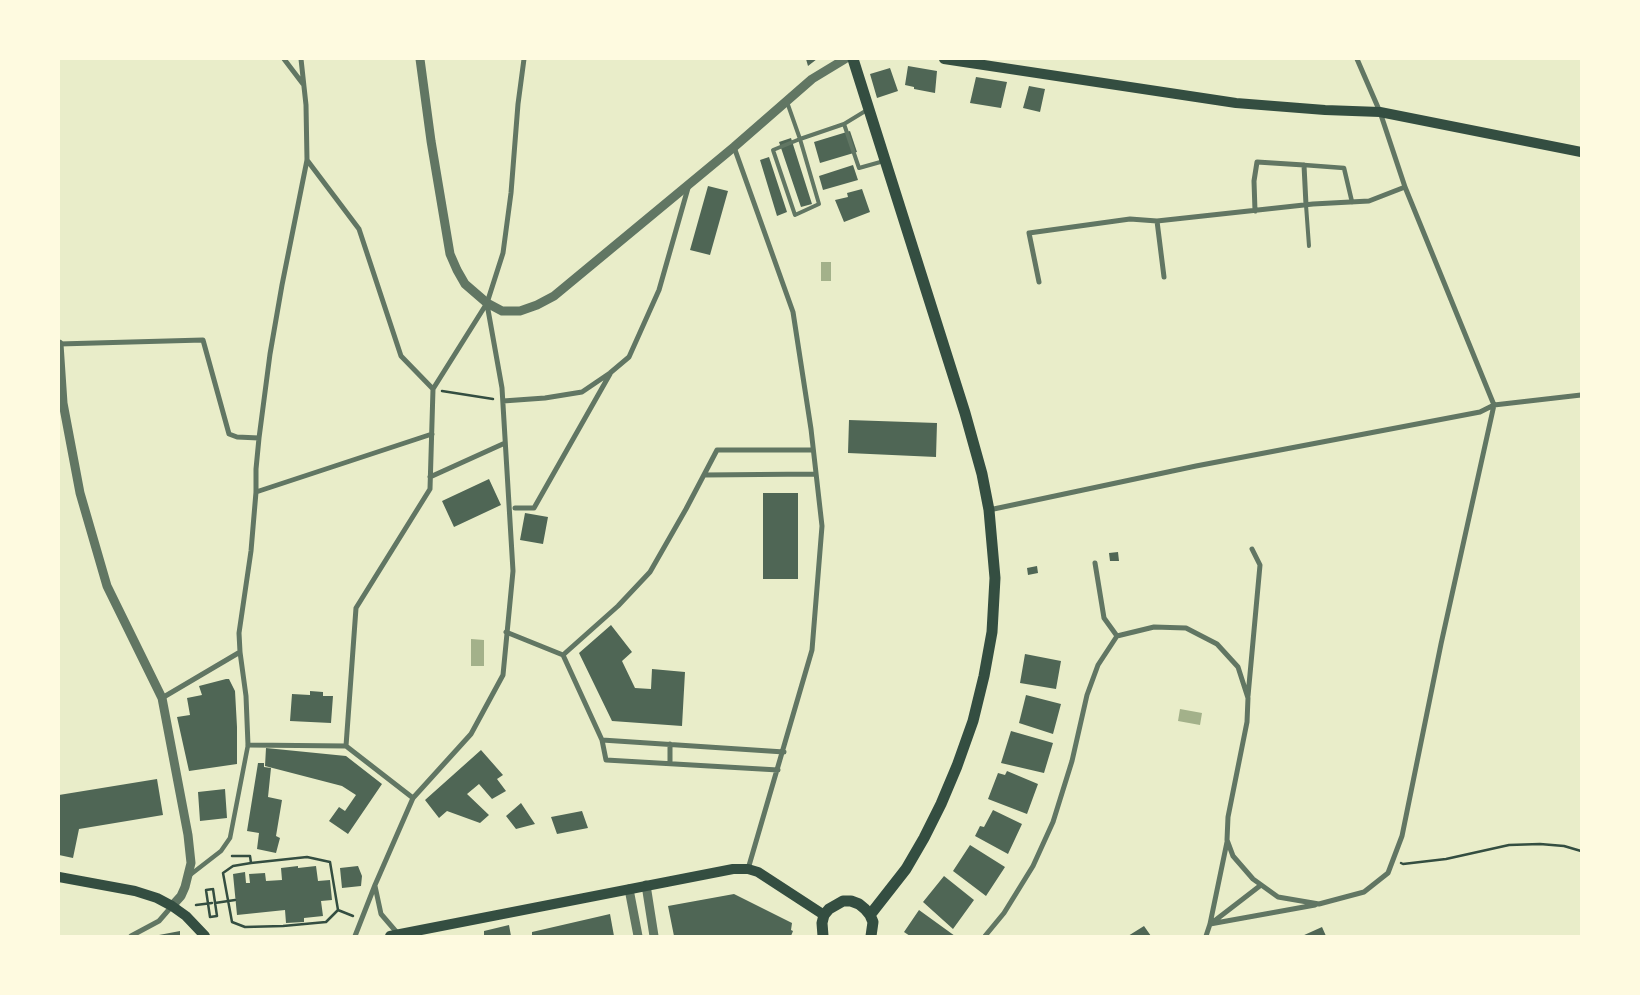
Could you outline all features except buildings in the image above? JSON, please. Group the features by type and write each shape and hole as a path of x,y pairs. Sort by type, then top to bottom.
{"main road":[{"path":"853,59 965,413 982,474 989,510 995,578 992,632 984,676 973,721 957,766 941,804 906,869 870,915"},
{"path":"944,59 1236,103 1380,112 1581,152"},
{"path":"394,936 629,888 733,869 748,869 758,872 824,915"},
{"path":"59,877 157,898 186,916 206,936"},
{"path":"823,936 822,922 824,915 829,909 843,901 858,904 865,908 870,915 873,929 872,936"}],"street":[{"path":"284,59 304,86"},
{"path":"189,876 221,851 230,838 248,745 246,696 239,633 251,551 259,438 278,311 307,160 308,139 301,59"},
{"path":"420,59 431,141 450,254 456,270 465,284 487,304 502,310 520,311 554,296 734,147 812,79 845,59"},
{"path":"346,746 356,608 430,489 433,389 487,304 503,252 524,59"},
{"path":"1210,924 1319,904 1364,892 1388,873 1402,836 1441,644 1494,405 1405,188 1380,112 1356,59"},
{"path":"734,147 793,312 811,429 822,526 812,650 784,752 748,869"},
{"path":"307,160 359,229 401,356 433,389"},
{"path":"1255,211 1254,181 1256,162 1344,168 1352,202"},
{"path":"1304,166 1306,205"},
{"path":"503,401 545,398 582,392 629,357 659,290 688,185"},
{"path":"1039,282 1028,233 1130,219 1157,221 1306,205 1369,201 1405,188"},
{"path":"1157,221 1164,277"},
{"path":"355,936 374,885 413,798 471,734 503,675 513,571 502,388 487,304"},
{"path":"131,936 159,921 181,896 189,876 191,864 188,836 162,698 107,586 80,493 63,403 59,344 203,340 229,434 237,437 259,438"},
{"path":"515,508 534,508 610,373"},
{"path":"989,510 1206,464 1480,412 1494,405 1581,395"},
{"path":"256,492 432,434"},
{"path":"430,477 505,443"},
{"path":"563,655 618,606 650,572 717,450 813,450"},
{"path":"704,475 815,474"},
{"path":"1206,936 1227,840 1228,818 1247,722 1260,565 1252,549"},
{"path":"1095,564 1104,618 1118,636"},
{"path":"985,936 1004,913 1033,866 1053,822 1072,761 1087,695 1098,665 1118,636 1154,627 1186,628 1217,644 1238,667 1248,698"},
{"path":"506,632 563,655 602,740 606,760 778,770"},
{"path":"162,698 240,652"},
{"path":"602,740 784,752"},
{"path":"670,744 670,763"},
{"path":"248,745 346,746 413,798"},
{"path":"1227,840 1234,856 1252,879 1278,896 1319,904"},
{"path":"374,885 382,914 394,936"},
{"path":"646,885 654,936"},
{"path":"1210,924 1261,885"},
{"path":"629,888 638,936"}],"lane":[{"path":"787,101 800,139 819,204 795,215 773,150 800,139 844,124 868,109"},
{"path":"844,124 859,168 885,161"},
{"path":"1306,205 1309,246"}],"path":[{"path":"433,389 503,401"},
{"path":"1394,858 1403,864 1446,859 1509,845 1540,844 1564,846 1581,851"},
{"path":"232,856 250,856 251,863"},
{"path":"307,857 330,862 338,910 326,922 245,927 232,922 223,873 233,866 307,857"},
{"path":"212,903 206,890 213,889 212,903 210,917 217,916 212,903"},
{"path":"196,906 235,900"},
{"path":"338,910 362,918"}],"shaded area":[{"path":"821,262 831,262 831,281 821,281"},
{"path":"471,639 484,640 484,666 471,666"},
{"path":"1180,709 1202,713 1200,725 1178,721"}]}
